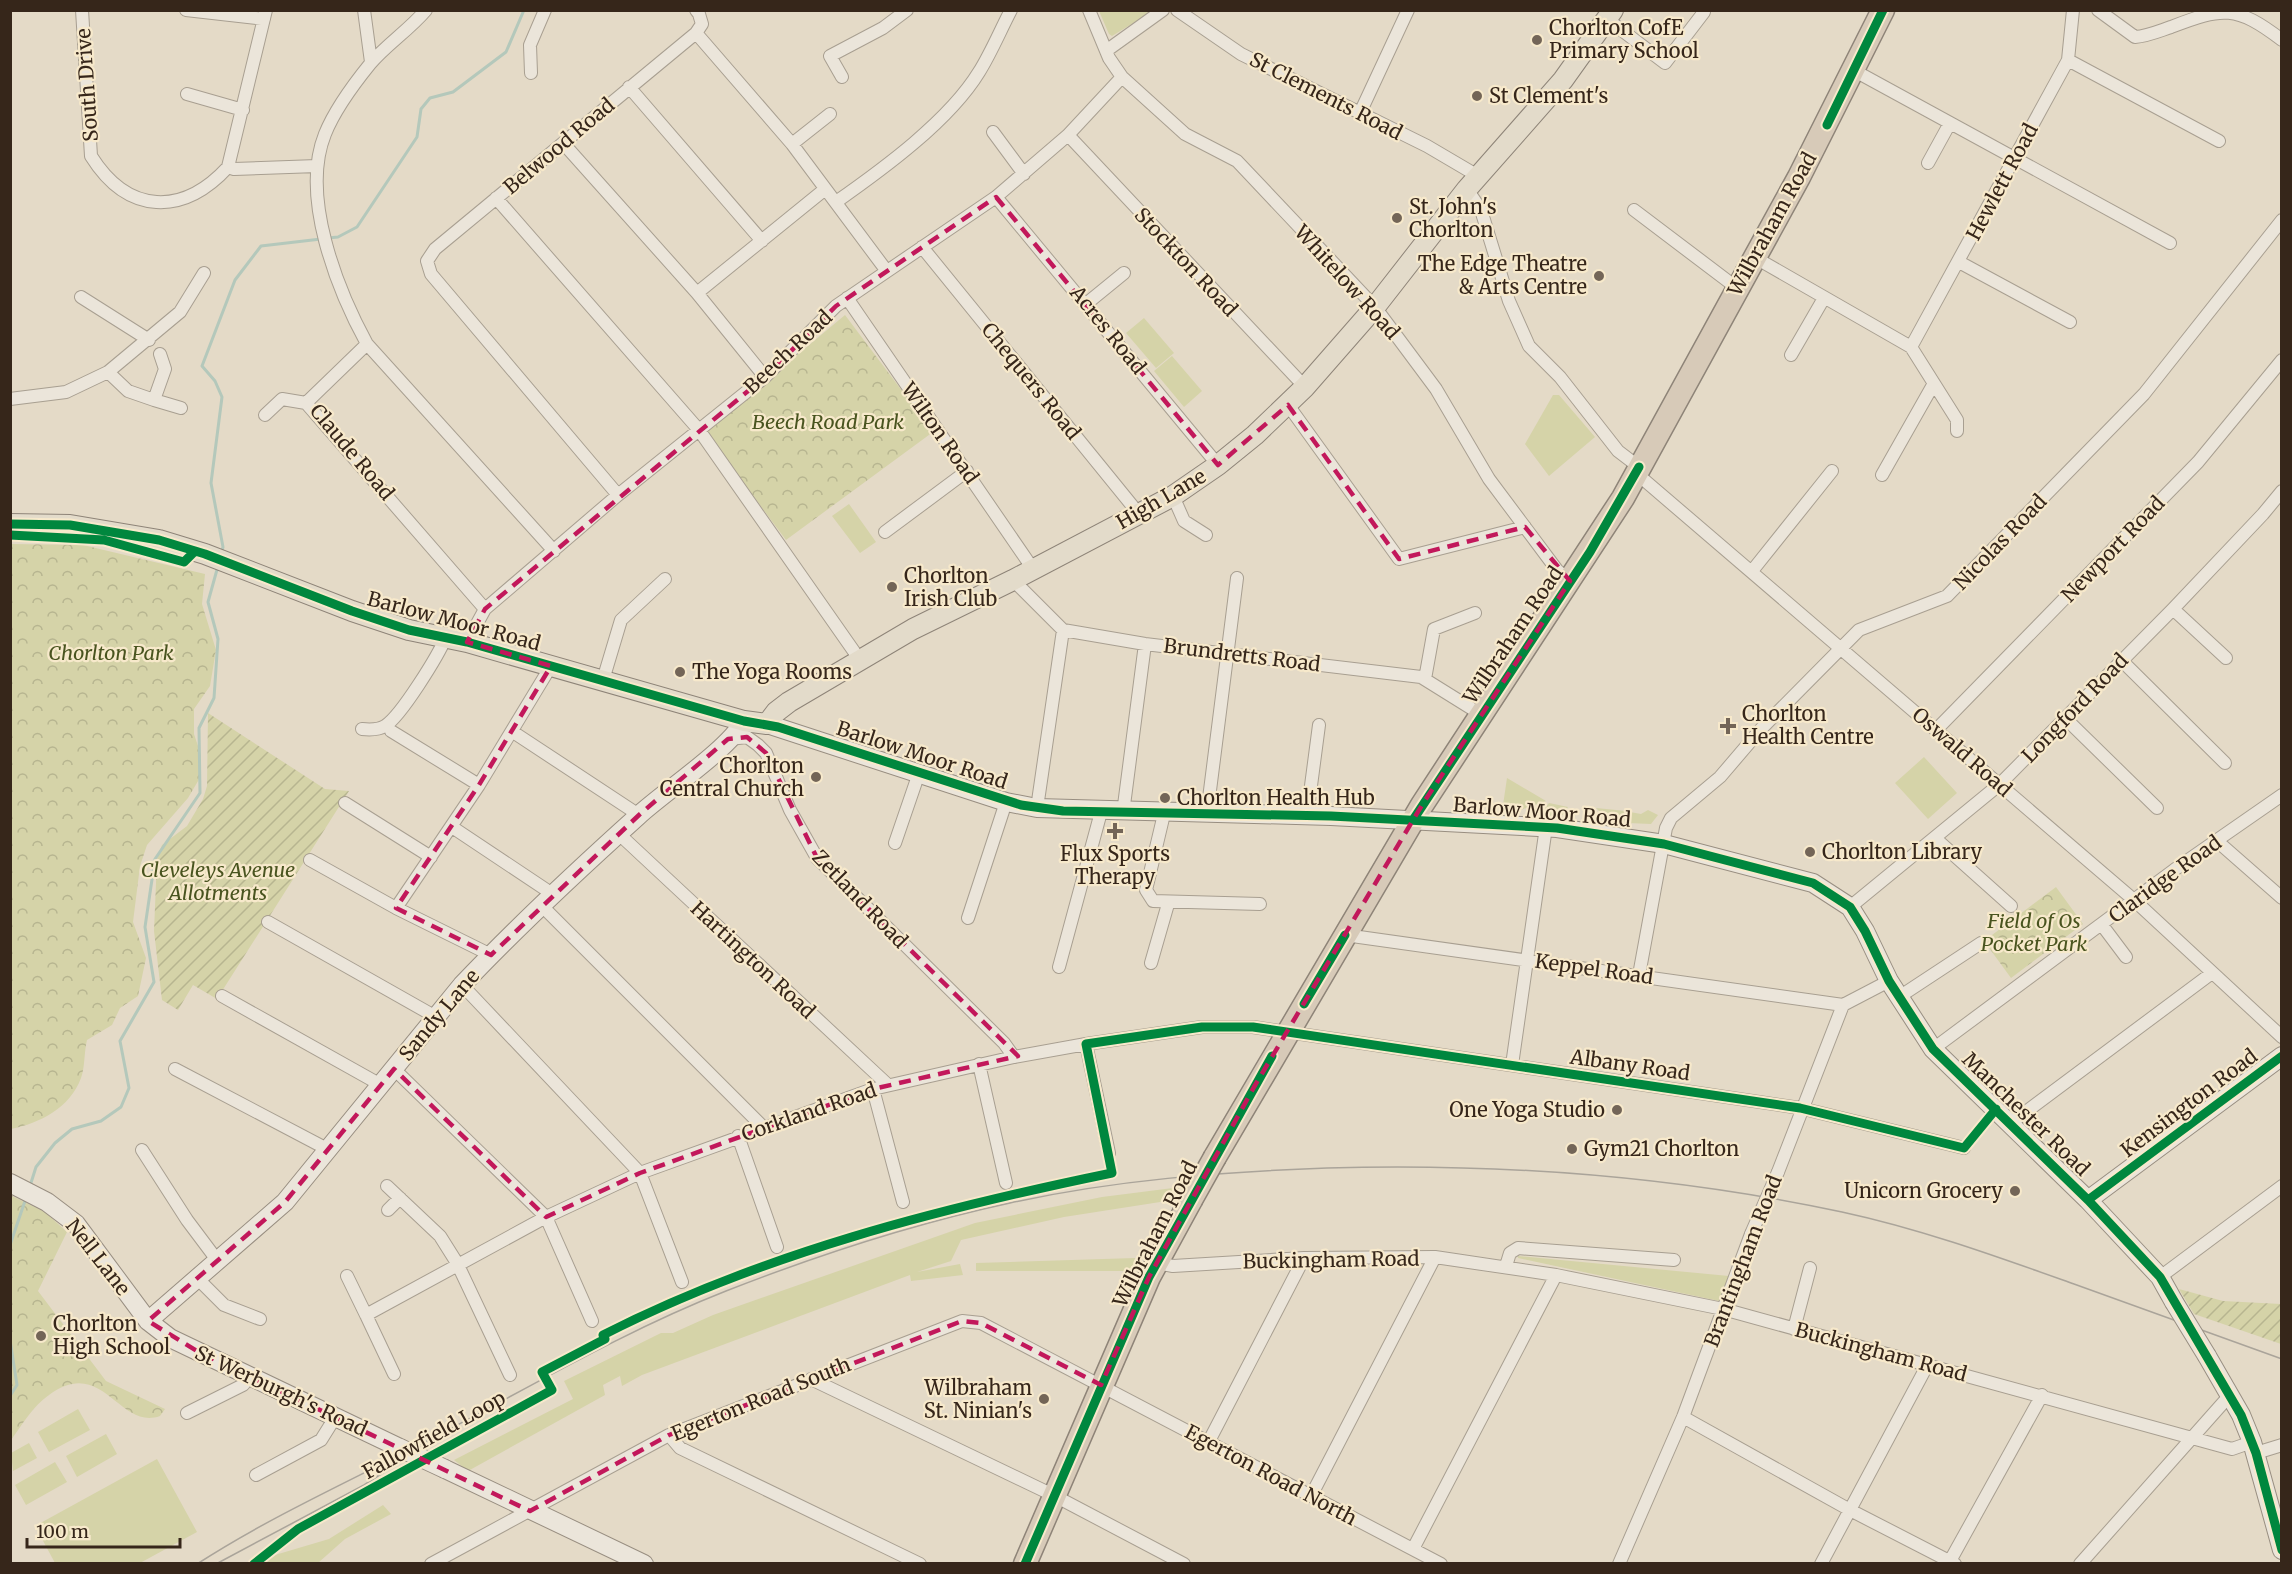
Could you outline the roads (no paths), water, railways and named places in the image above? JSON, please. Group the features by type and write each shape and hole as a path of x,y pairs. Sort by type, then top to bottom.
{"highway":[{"name":"Wilbraham Road","path":"1025,1563 1101,1385 1157,1263 1191,1200 1286,1033 1413,820 1570,581 1638,470 1855,70 1883,10"}],"main road":[{"name":"High Lane","path":"767,724 776,712 789,702 913,628 1013,580 1173,496 1218,465 1288,405 1375,307 1473,182 1563,80 1610,15"},
{"name":"Barlow Moor Road","path":"10,524 70,525 153,538 205,554 375,619 467,642 744,721 767,724 1006,802 1037,808 1123,813 1307,816 1546,827 1664,844"},
{"name":"Sandy Lane","path":"148,1320 285,1202 462,985 491,955 639,815 728,739 744,721"},
{"name":"Manchester Road","path":"1664,844 1813,883 1850,907 1865,931 1889,981 1933,1049 2088,1200 2160,1277 2230,1395 2254,1448 2282,1550"},
{"name":"Kensington Road","path":"2088,1200 2282,1056"},
{"name":"Nell Lane","path":"21,1188 76,1224 148,1320"},
{"name":"St Werburgh's Road","path":"148,1320 170,1338 530,1511 644,1563"}],"street":[{"name":"South Drive","path":"82,10 91,156 99,169 129,194 165,202 178,201 203,191 228,167"},
{"path":"186,10 265,15 228,167 234,170 317,166"},
{"path":"364,10 371,62"},
{"path":"426,10 371,62 347,94 325,134 317,166 323,238 349,310 367,344 554,551"},
{"path":"531,73 530,45 545,10"},
{"path":"696,10 702,24 696,33 792,144 824,190 836,202 886,270"},
{"path":"842,77 830,56 883,28 907,10"},
{"path":"836,202 902,153 953,104 978,74 1011,10"},
{"name":"Whitelow Road","path":"1089,10 1106,51 1122,77 1185,134 1237,161 1375,307 1436,389 1489,479 1557,570 1570,581"},
{"path":"1106,51 1162,10"},
{"name":"St Clements Road","path":"1177,10 1241,54 1434,150 1473,182"},
{"path":"1360,113 1408,10"},
{"name":"Hewlett Road","path":"1911,347 2068,60 2073,10"},
{"path":"2098,10 2135,37 2155,33 2204,14 2222,12 2254,19 2282,40"},
{"path":"1610,15 1665,63 1704,12"},
{"name":"Belwood Road","path":"618,495 431,274 427,261 435,249 696,33"},
{"path":"2068,60 2219,141"},
{"path":"1855,70 2170,243"},
{"name":"Beech Road","path":"467,642 485,609 618,495 765,377 836,306 886,270 922,248 1024,174 1068,135 1122,77"},
{"path":"629,87 762,240"},
{"path":"187,94 243,110"},
{"path":"792,144 830,114"},
{"path":"1928,163 1950,123"},
{"path":"993,132 1024,174"},
{"name":"Stockton Road","path":"1068,135 1305,387"},
{"path":"563,142 697,293 765,377"},
{"path":"1473,182 1509,301 1529,346 1560,377 1618,451 1638,470"},
{"path":"697,293 824,190"},
{"name":"Acres Road","path":"996,196 1218,465"},
{"path":"496,198 699,430 860,660"},
{"path":"1634,210 1737,288"},
{"name":"Nicolas Road","path":"1639,975 1666,828 1671,818 1719,777 1761,729 1859,630 1947,596 2144,394 2282,220"},
{"name":"Chequers Road","path":"922,248 1139,514"},
{"path":"1754,257 1911,347 1933,386 1957,420 1957,430"},
{"path":"1959,262 2070,322"},
{"path":"10,399 66,392 108,372 180,312 204,273"},
{"path":"1086,304 1124,273"},
{"path":"81,297 149,340"},
{"name":"Wilton Road","path":"847,298 1032,569"},
{"path":"1791,355 1824,298"},
{"name":"Claude Road","path":"367,344 306,404 485,609"},
{"path":"154,400 165,369 160,354"},
{"name":"Newport Road","path":"1936,730 2198,462 2282,360"},
{"path":"108,372 128,391 181,408"},
{"path":"1882,475 1933,386"},
{"path":"265,415 282,399 306,404"},
{"path":"1288,405 1399,559 1525,527"},
{"name":"Oswald Road","path":"1638,470 2134,900 2282,1037"},
{"path":"885,532 967,471"},
{"path":"1752,571 1832,471"},
{"name":"Longford Road","path":"1850,907 2000,784 2174,609 2263,514 2282,490"},
{"path":"1173,496 1184,521 1206,535"},
{"path":"1207,814 1237,578"},
{"path":"603,680 621,620 665,579"},
{"path":"1013,580 1063,630 1037,808"},
{"path":"2174,609 2226,658"},
{"path":"1425,679 1434,629 1475,613"},
{"name":"Brundretts Road","path":"1063,630 1145,644 1425,679 1482,715"},
{"path":"363,729 376,729 391,721 439,653 446,637"},
{"path":"1123,813 1145,644"},
{"path":"2121,660 2225,763"},
{"path":"396,908 479,786 551,666"},
{"path":"2065,718 2157,808"},
{"path":"1307,816 1319,725"},
{"path":"391,731 479,786"},
{"path":"513,732 639,815"},
{"name":"Zetland Road","path":"728,739 747,737 766,753 798,828 817,858 1004,1043 1014,1057"},
{"path":"895,843 919,773"},
{"name":"Claridge Road","path":"1933,1049 2134,900 2282,795"},
{"path":"968,918 1006,802"},
{"path":"345,803 431,857"},
{"path":"1059,967 1101,812"},
{"path":"1164,814 1146,890 1154,901 1168,904 1260,904"},
{"path":"452,827 548,900 764,1127"},
{"path":"1512,1065 1546,827"},
{"name":"Hartington Road","path":"619,834 888,1085"},
{"path":"1936,838 2011,906"},
{"path":"2217,841 2282,898"},
{"path":"310,860 396,908 491,955"},
{"path":"1151,963 1168,904"},
{"path":"268,922 436,1017"},
{"path":"2102,925 2126,957"},
{"name":"Keppel Road","path":"1345,935 1843,1005"},
{"path":"1899,998 1982,943"},
{"path":"2011,1123 2212,974"},
{"path":"1843,1005 1889,981"},
{"path":"462,985 640,1173 682,1282"},
{"path":"222,996 381,1084"},
{"name":"Brantingham Road","path":"1619,1563 1683,1417 1751,1234 1778,1172 1800,1108 1843,1005"},
{"name":"Corkland Road","path":"366,1315 457,1263 546,1217 640,1173 873,1089 980,1064 1086,1044 1227,1025 1286,1033"},
{"name":"Albany Road","path":"1286,1033 1800,1108 1964,1148"},
{"path":"1086,1044 1109,1153"},
{"path":"980,1064 1006,1183"},
{"path":"175,1069 329,1150"},
{"path":"394,1069 546,1217 592,1321"},
{"path":"873,1089 903,1202"},
{"path":"738,1136 777,1247"},
{"path":"142,1150 187,1220 218,1260"},
{"path":"387,1186 440,1236 457,1263 510,1375"},
{"path":"2160,1277 2282,1186"},
{"path":"388,1210 400,1198"},
{"path":"1506,1266 1510,1253 1518,1248 1674,1260"},
{"path":"1311,1496 1435,1257"},
{"name":"Buckingham Road","path":"1157,1263 1173,1266 1304,1258 1435,1257 1506,1266 1723,1309 2232,1449 2282,1445"},
{"path":"1208,1443 1304,1258"},
{"path":"1794,1329 1810,1268"},
{"path":"1413,1549 1556,1275"},
{"path":"347,1276 394,1374"},
{"path":"197,1278 224,1305 260,1319"},
{"name":"Egerton Road South","path":"431,1563 669,1435 962,1321 981,1323 1101,1385"},
{"path":"1821,1563 1928,1364"},
{"path":"187,1413 243,1384 250,1377"},
{"path":"811,1379 1053,1495 1184,1563"},
{"name":"Egerton Road North","path":"1101,1385 1441,1563"},
{"path":"1683,1417 1850,1510 1952,1562 2042,1395"},
{"path":"2080,1563 2230,1395"},
{"path":"256,1475 321,1440 336,1416"},
{"path":"669,1435 680,1448 920,1563"}],"waterway":[{"path":"328,238 338,237 357,227 417,137 421,109 430,98 453,92 506,52 524,10"},
{"path":"221,554 223,547 211,483 222,397 215,381 202,366 235,280 261,246 321,239"},
{"path":"30,1186 36,1167 55,1143 72,1129 101,1121 121,1107 129,1088 120,1041 154,982 145,927 155,859 200,793 199,728 214,698 218,639 208,602 218,566"},
{"path":"10,1245 26,1198"},
{"path":"10,1340 17,1385 10,1396"}],"tram line":[{"path":"197,1564 279,1516 609,1344 686,1307 726,1291 866,1241 974,1211 1089,1188 1168,1178 1327,1168 1457,1168 1586,1175 1715,1189 1842,1212 1959,1244 2282,1359"},
{"path":"216,1564 364,1485 395,1465"}],"place":[{"name":"Chorlton CofE Primary School","path":"1537,40"},
{"name":"St Clement's","path":"1477,96"},
{"name":"St. John's Chorlton","path":"1397,218"},
{"name":"The Edge Theatre & Arts Centre","path":"1599,276"},
{"name":"Chorlton Irish Club","path":"892,587"},
{"name":"The Yoga Rooms","path":"680,672"},
{"name":"Chorlton Health Centre","path":"1728,726"},
{"name":"Chorlton Central Church","path":"816,777"},
{"name":"Chorlton Health Hub","path":"1165,798"},
{"name":"Flux Sports Therapy","path":"1115,831"},
{"name":"Chorlton Library","path":"1810,852"},
{"name":"One Yoga Studio","path":"1617,1110"},
{"name":"Gym21 Chorlton","path":"1572,1149"},
{"name":"Unicorn Grocery","path":"2015,1191"},
{"name":"Chorlton High School","path":"41,1336"},
{"name":"Wilbraham St. Ninian's","path":"1044,1399"}],"park label":[{"name":"Beech Road Park","path":"828,422"},
{"name":"Chorlton Park","path":"111,653"},
{"name":"Cleveleys Avenue Allotments","path":"218,882"},
{"name":"Field of Os Pocket Park","path":"2034,932"}]}
